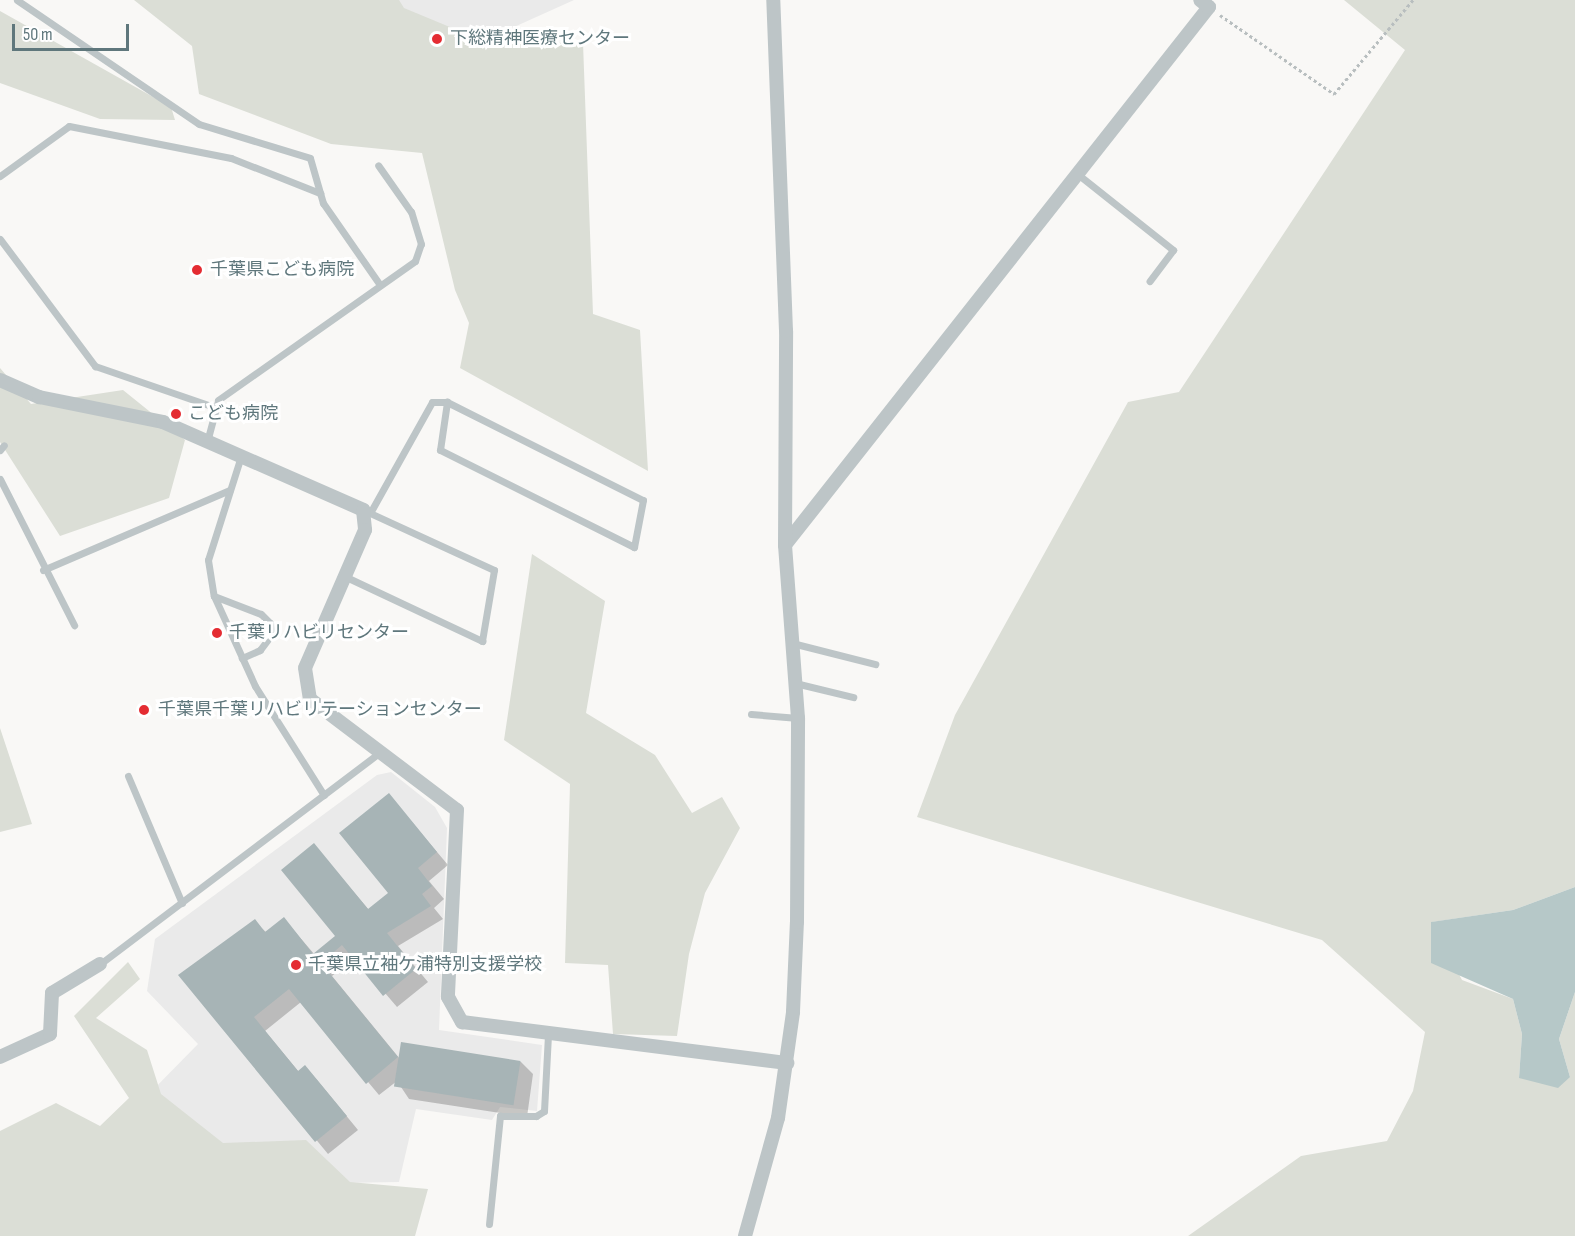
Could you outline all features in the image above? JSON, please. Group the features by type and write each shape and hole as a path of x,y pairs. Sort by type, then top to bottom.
{"street":[{"path":"745,1236 778,1118 787,1063 797,922 798,718 784,545 786,331 773,0"},
{"path":"784,545 1080,176 1204,4"},
{"path":"0,380 39,397 163,422 208,438 241,456 366,511 365,530 305,668 310,699 382,751 456,810 448,997 452,1011 462,1022 548,1035 787,1063"},
{"path":"0,1057 50,1034 52,993 100,964"}],"lane":[{"path":"17,0 199,124 310,158 320,193 380,285"},
{"path":"0,176 69,126 231,158 320,193"},
{"path":"208,438 214,407 415,261 421,244 411,212 378,165"},
{"path":"1080,176 1173,250 1150,281"},
{"path":"0,239 95,366 214,407"},
{"path":"344,576 482,641 494,570 366,511 432,402 447,402 643,500 634,547 440,450 447,402"},
{"path":"241,456 208,560 214,596 242,658 324,795"},
{"path":"0,479 43,570 74,625"},
{"path":"43,570 230,490"},
{"path":"214,596 261,614 270,623 272,634 260,650 242,658"},
{"path":"792,643 875,664"},
{"path":"795,683 853,697"},
{"path":"751,714 798,718"},
{"path":"100,964 382,751"},
{"path":"128,776 182,903"},
{"path":"489,1224 500,1116 536,1116 544,1111 548,1035"}],"path":[{"path":"1204,4 1334,94 1413,0"}],"shaded area":[{"path":"134,0 399,0 404,8 486,42 583,43 593,314 640,330 648,471 460,368 469,323 455,290 422,153 331,144 199,94 192,46"},
{"name":"下総精神医療センター","path":"372,0 574,0 401,78"},
{"path":"1344,0 1575,0 1575,887 1513,910 1432,922 1462,980 1513,999 1522,1034 1519,1078 1570,1077 1559,1039 1575,992 1575,1236 1188,1236 1301,1156 1387,1141 1413,1091 1425,1032 1322,940 917,817 955,715 1128,402 1179,392 1405,50"},
{"path":"0,11 171,107 175,120 100,119 0,83"},
{"path":"0,368 31,404 123,390 185,440 169,498 60,536 0,442"},
{"path":"532,554 605,601 586,713 655,755 692,813 722,797 740,828 705,893 689,954 677,1036 613,1034 608,965 565,963 570,784 504,740"},
{"path":"0,728 32,824 0,832"},
{"name":"千葉県立袖ケ浦特別支援学校","path":"391,772 435,807 447,828 439,1030 542,1045 537,1111 500,1107 492,1120 416,1109 399,1182 340,1183 199,1141 146,1097 198,1044 147,991 155,939 377,775"},
{"path":"1575,887 1575,992 1559,1039 1570,1077 1558,1088 1519,1078 1522,1034 1513,999 1431,963 1431,922 1513,910"},
{"path":"128,962 140,979 96,1018 147,1050 161,1094 223,1143 306,1140 350,1182 428,1189 415,1236 0,1236 0,1131 56,1103 100,1126 129,1098 74,1016"}],"building":[{"path":"389,793 437,852 418,868 432,886 422,894 431,906 387,933 416,969 383,996 342,945 321,963 398,1057 366,1084 289,989 254,1017 298,1071 305,1065 347,1116 315,1142 178,975 255,919 265,932 284,917 313,954 335,936 281,870 314,843 368,909 388,893 339,833"},
{"path":"401,1042 521,1061 513,1105 394,1086"}],"place":[{"name":"下総精神医療センター","path":"437,39"},
{"name":"千葉県こども病院","path":"197,270"},
{"name":"こども病院","path":"176,414"},
{"name":"千葉リハビリセンター","path":"217,633"},
{"name":"千葉県千葉リハビリテーションセンター","path":"144,710"},
{"name":"千葉県立袖ケ浦特別支援学校","path":"296,965"}]}
